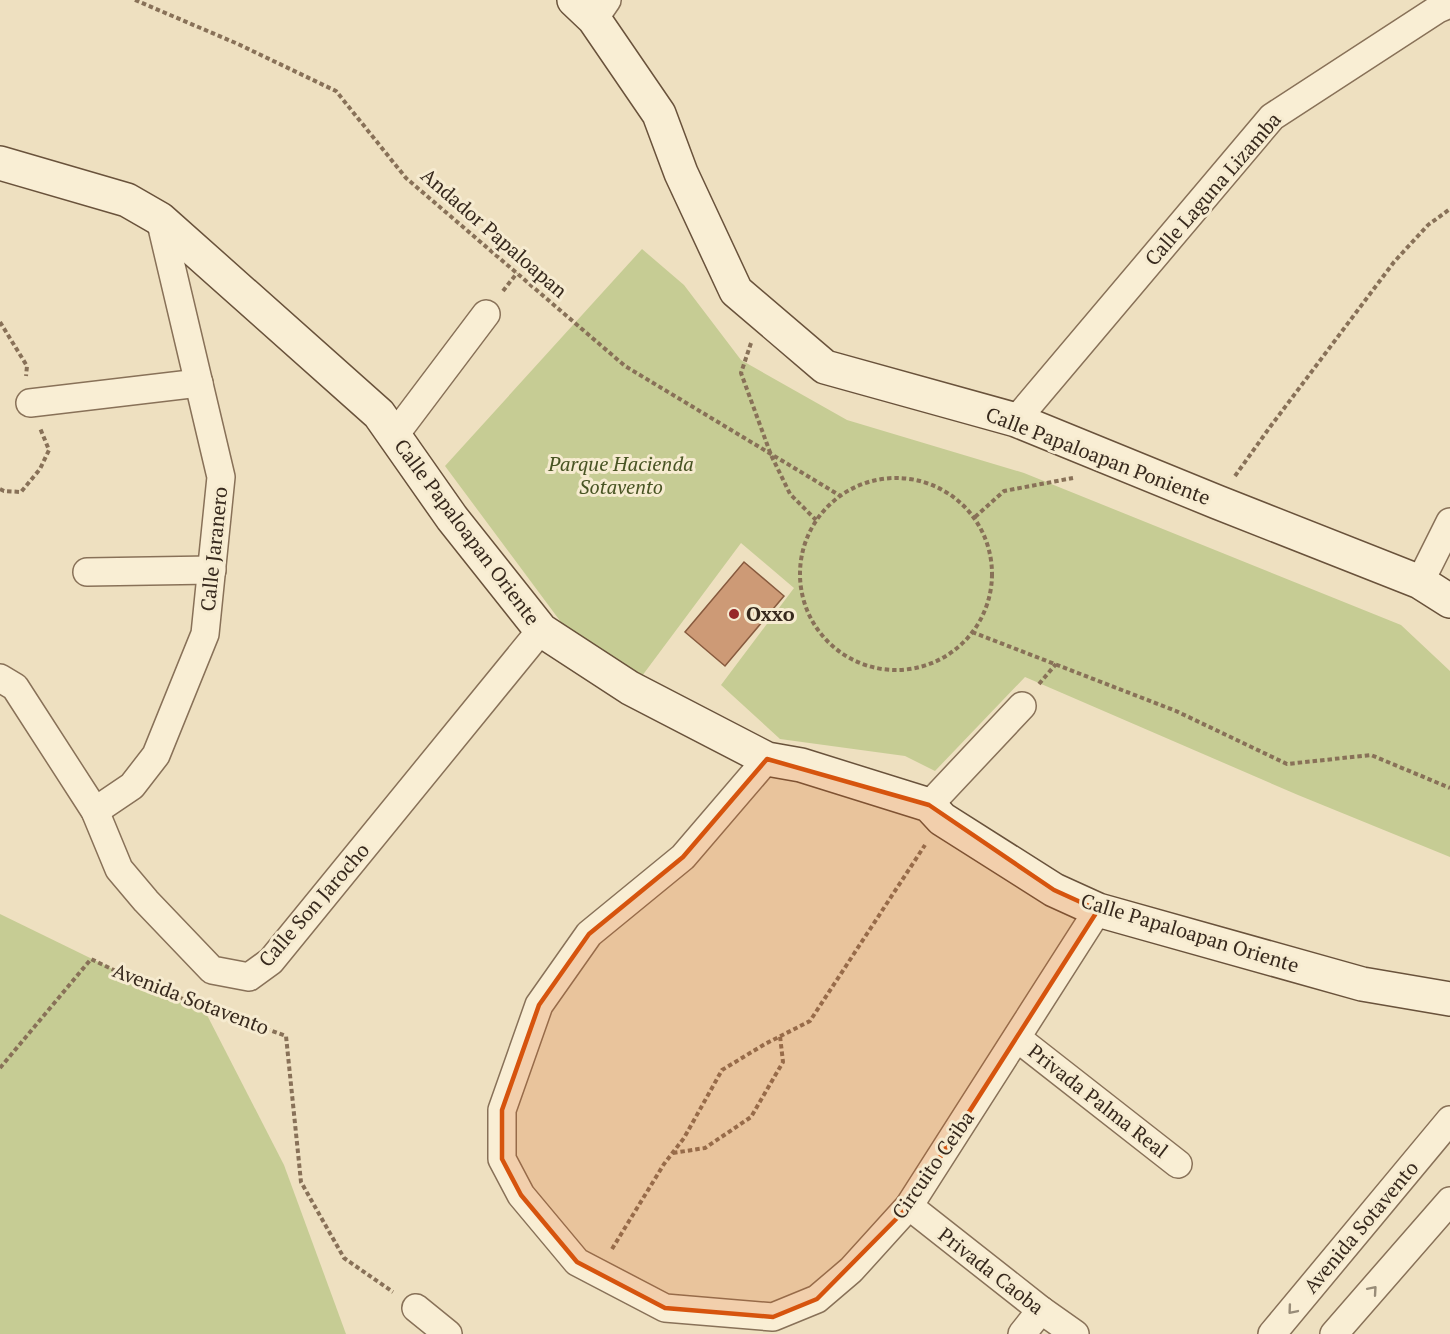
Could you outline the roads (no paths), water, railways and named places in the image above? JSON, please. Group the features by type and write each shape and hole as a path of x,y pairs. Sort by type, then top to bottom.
{"street":[{"name":"Calle Laguna Lizamba","path":"1016,420 1272,117 1438,9 1450,4"},
{"name":"Calle Papaloapan Poniente","path":"592,6 659,114 681,173 736,291 825,367 1016,420 1420,582 1450,602"},
{"name":"Calle Papaloapan Oriente","path":"0,162 127,200 160,219 379,414 452,518 541,630 630,688 767,759 801,765 935,812 1054,890 1098,910 1362,984 1450,999"},
{"name":"Calle Jaranero","path":"94,811 132,786 156,755 205,634 221,477 160,219"},
{"path":"394,436 486,314"},
{"path":"30,403 199,383"},
{"path":"1420,582 1450,522"},
{"path":"87,572 212,570"},
{"name":"Calle Son Jarocho","path":"0,678 15,687 94,811 119,869 146,901 212,970 249,977 272,961 541,630"},
{"path":"935,812 1022,706"},
{"name":"Circuito Ceiba","path":"767,759 683,857 589,934 539,1005 502,1110 502,1159 521,1196 577,1262 665,1308 772,1317 817,1299 851,1270 909,1206 1098,910"},
{"name":"Privada Palma Real","path":"1017,1038 1178,1164"},
{"name":"Avenida Sotavento","path":"1272,1334 1450,1120"},
{"path":"1334,1334 1450,1202"},
{"name":"Privada Caoba","path":"909,1206 1075,1334"},
{"path":"416,1308 448,1334"},
{"path":"1022,1334 1041,1310"}],"place":[{"name":"Oxxo","path":"734,614"}],"park label":[{"name":"Parque Hacienda Sotavento","path":"621,476"}]}
